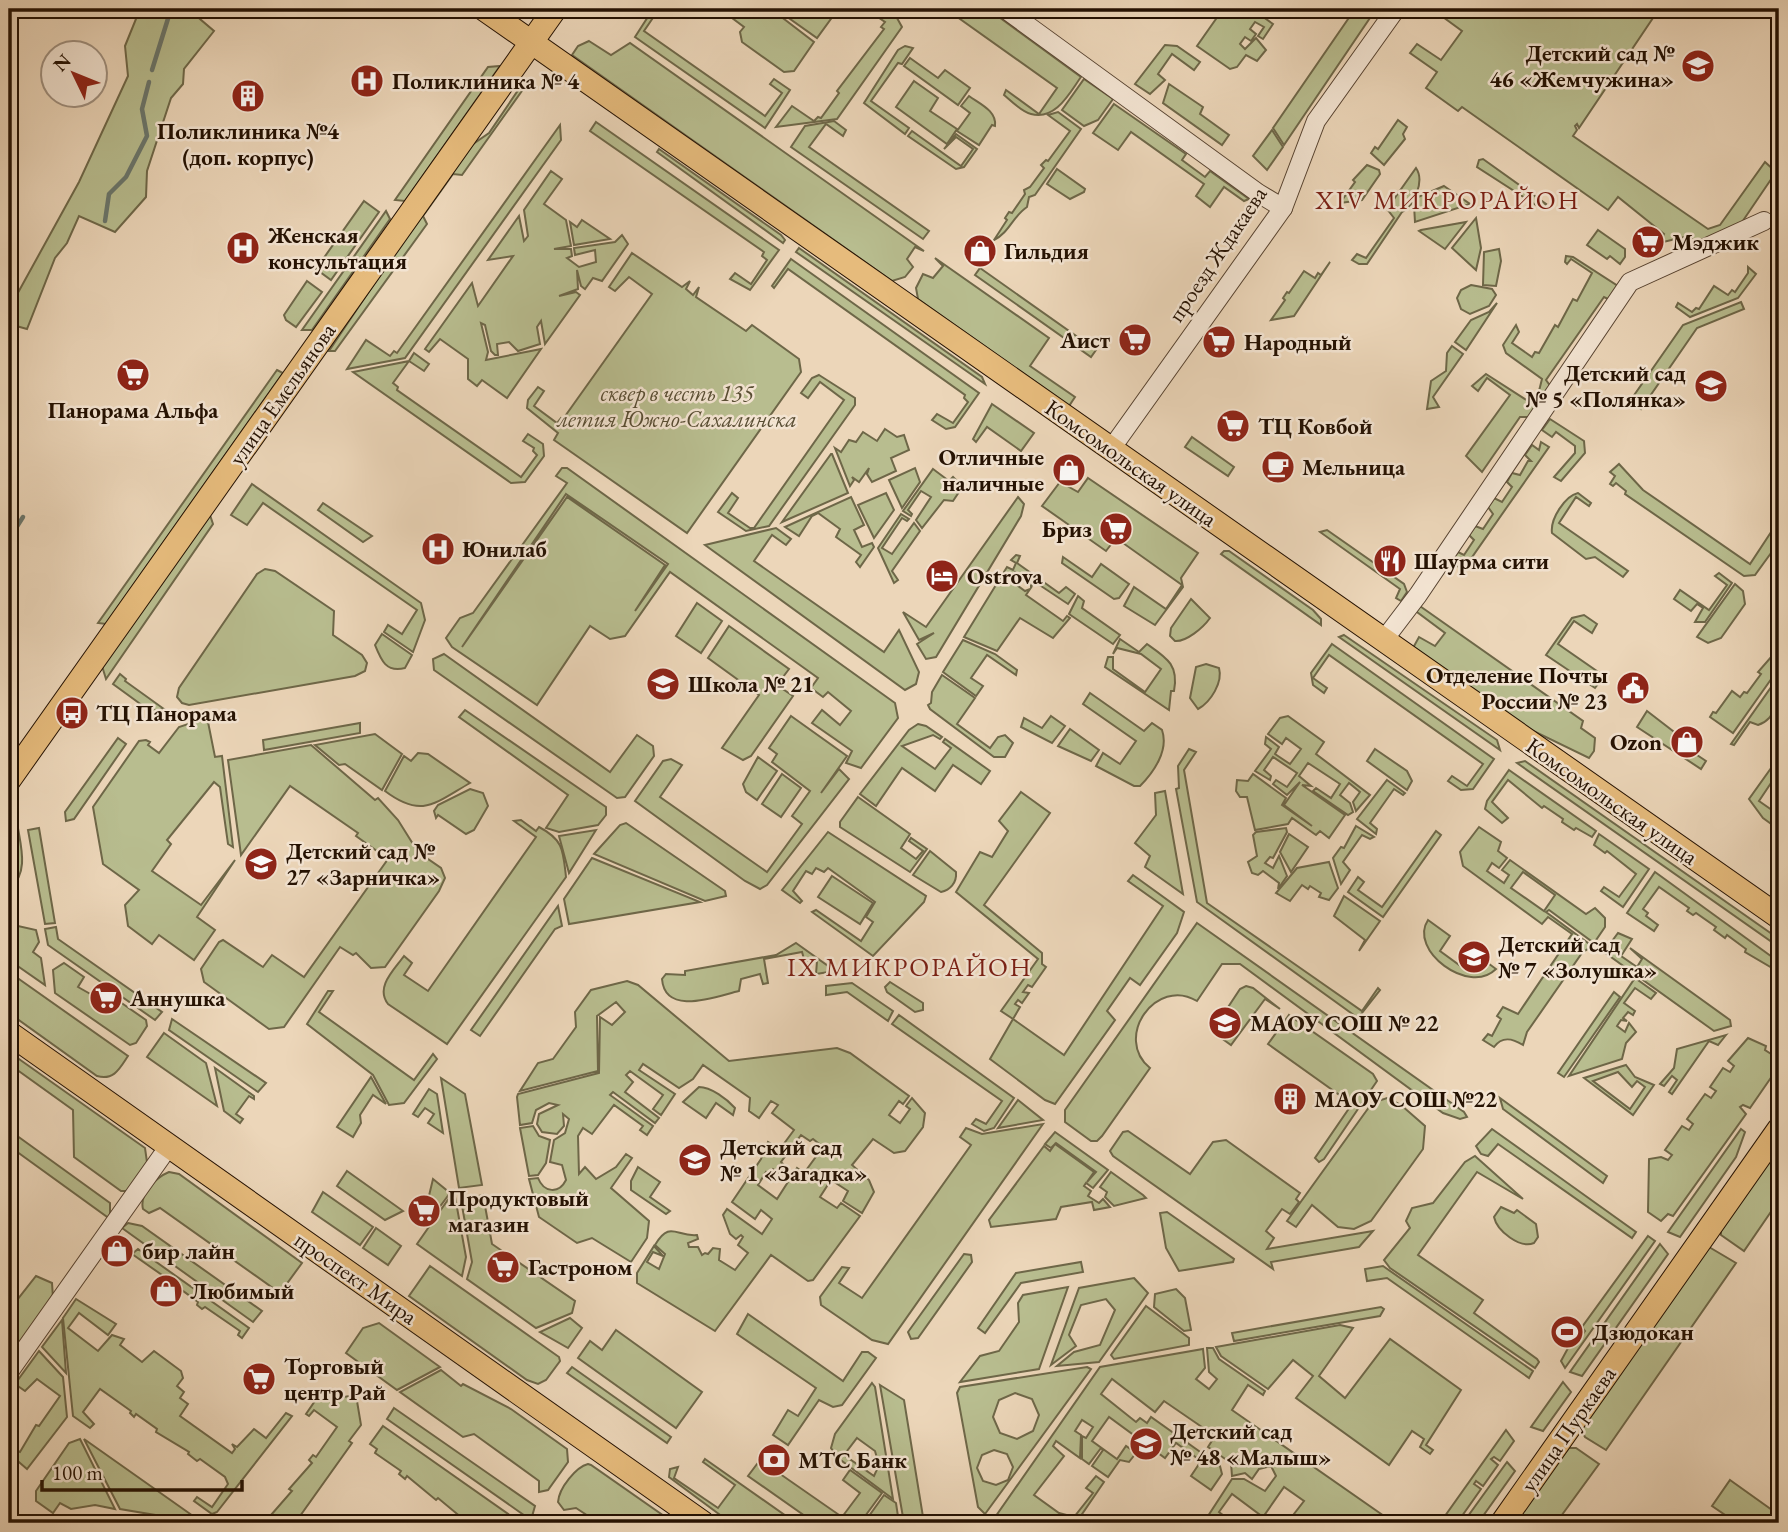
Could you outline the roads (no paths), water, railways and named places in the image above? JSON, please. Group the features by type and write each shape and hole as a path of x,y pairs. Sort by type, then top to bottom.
{"main road":[{"name":"Комсомольская улица","path":"484,9 1779,917"},
{"name":"улица Емельянова","path":"9,780 555,9"},
{"name":"проспект Мира","path":"9,1033 703,1523"},
{"name":"улица Пуркаева","path":"1502,1523 1779,1129"}],"street":[{"path":"1006,9 1258,194 1283,208"},
{"name":"проезд Ждакаева","path":"1111,449 1283,208 1316,121 1396,9"},
{"path":"1383,641 1418,595 1630,282 1764,221"},
{"path":"9,1372 169,1146"}],"waterway":[{"path":"152,70 171,9"},
{"path":"105,221 109,194 126,177 147,136 142,109 149,82"},
{"path":"9,539 23,517"}],"place":[{"name":"Детский сад № 46 «Жемчужина»","path":"1698,66"},
{"name":"Поликлиника № 4","path":"367,81"},
{"name":"Поликлиника №4 (доп. корпус)","path":"248,96"},
{"name":"Мэджик","path":"1648,242"},
{"name":"Женская консультация","path":"243,248"},
{"name":"Гильдия","path":"980,251"},
{"name":"Аист","path":"1135,340"},
{"name":"Народный","path":"1219,342"},
{"name":"Панорама Альфа","path":"133,375"},
{"name":"Детский сад № 5 «Полянка»","path":"1711,386"},
{"name":"ТЦ Ковбой","path":"1233,426"},
{"name":"Мельница","path":"1278,467"},
{"name":"Отличные наличные","path":"1069,470"},
{"name":"Бриз","path":"1116,529"},
{"name":"Юнилаб","path":"438,549"},
{"name":"Шаурма сити","path":"1390,561"},
{"name":"Ostrova","path":"942,576"},
{"name":"Школа № 21","path":"663,684"},
{"name":"Отделение Почты России № 23","path":"1633,688"},
{"name":"ТЦ Панорама","path":"72,713"},
{"name":"Ozon","path":"1687,742"},
{"name":"Детский сад № 27 «Зарничка»","path":"261,864"},
{"name":"Детский сад № 7 «Золушка»","path":"1474,957"},
{"name":"Аннушка","path":"106,998"},
{"name":"МАОУ СОШ № 22","path":"1225,1023"},
{"name":"МАОУ СОШ №22","path":"1290,1099"},
{"name":"Детский сад № 1 «Загадка»","path":"695,1160"},
{"name":"Продуктовый магазин","path":"424,1211"},
{"name":"бир лайн","path":"117,1251"},
{"name":"Гастроном","path":"503,1267"},
{"name":"Любимый","path":"166,1291"},
{"name":"Дзюдокан","path":"1567,1332"},
{"name":"Торговый центр Рай","path":"259,1379"},
{"name":"Детский сад № 48 «Малыш»","path":"1146,1444"},
{"name":"МТС Банк","path":"774,1460"}],"district":[{"name":"XIV МИКРОРАЙОН","path":"1448,200"},
{"name":"IX МИКРОРАЙОН","path":"910,967"}],"park label":[{"name":"сквер в честь 135 летия Южно-Сахалинска","path":"677,406"}]}
